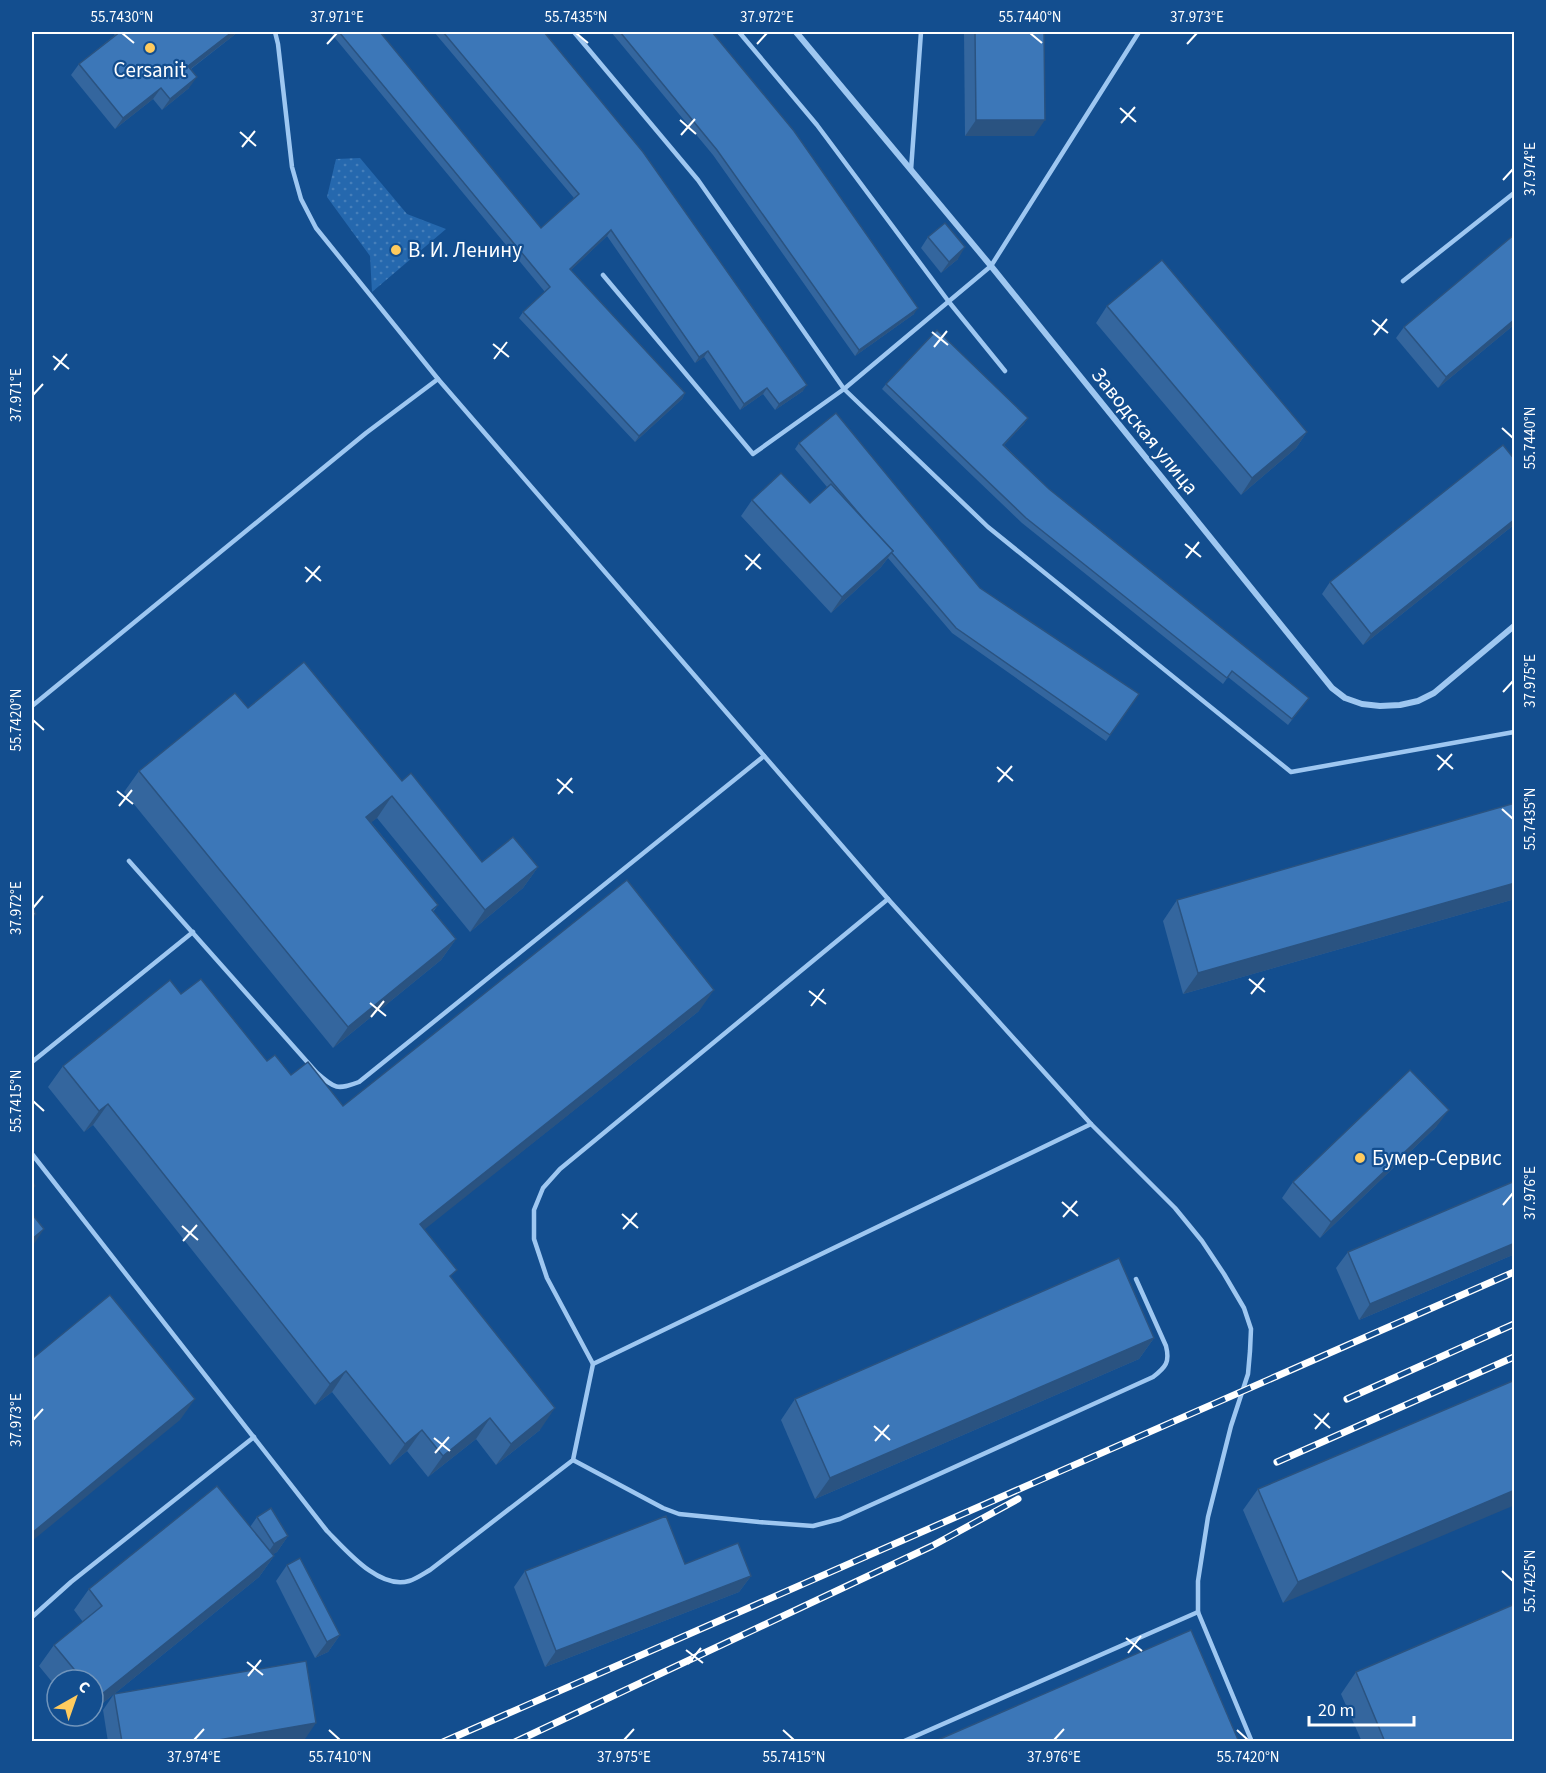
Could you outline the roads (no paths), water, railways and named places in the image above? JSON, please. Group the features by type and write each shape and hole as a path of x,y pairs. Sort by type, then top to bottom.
{"street":[{"name":"Заводская улица","path":"795,32 991,266 1332,688 1345,698 1362,704 1400,705 1418,701 1434,693 1515,626"}],"lane":[{"path":"275,32 292,167 301,199 316,228 438,380 888,899 1091,1124 1175,1208 1202,1241 1244,1308 1251,1329 1248,1374 1231,1426 1208,1517 1198,1581 1198,1611 1252,1742"},
{"path":"574,32 698,180 844,389 988,527 1291,772 1515,732"},
{"path":"739,32 817,125 949,303 1005,371"},
{"path":"911,170 921,32"},
{"path":"603,275 753,454 844,389 991,266 1139,32"},
{"path":"1403,281 1515,193"},
{"path":"32,706 366,433 438,380"},
{"path":"129,861 317,1073 330,1085 342,1088 359,1082 764,756"},
{"path":"32,1154 327,1531 364,1568 385,1580 408,1582 430,1570 573,1460 593,1364 547,1278 534,1239 534,1210 543,1188 560,1169 888,899"},
{"path":"32,1062 193,932"},
{"path":"593,1364 1091,1124"},
{"path":"573,1460 663,1508 679,1514 813,1526 840,1519 1153,1377 1163,1369 1169,1358 1167,1346 1136,1279"},
{"path":"32,1617 71,1582 254,1437"},
{"path":"902,1742 1198,1611"}],"railway":[{"path":"443,1742 1514,1272"},
{"path":"1347,1399 1514,1324"},
{"path":"1277,1462 1514,1357"},
{"path":"515,1742 932,1546 1018,1499"}],"place":[{"name":"Cersanit","path":"150,48"},
{"name":"В. И. Ленину","path":"396,250"},
{"name":"Бумер-Сервис","path":"1360,1158"}]}
